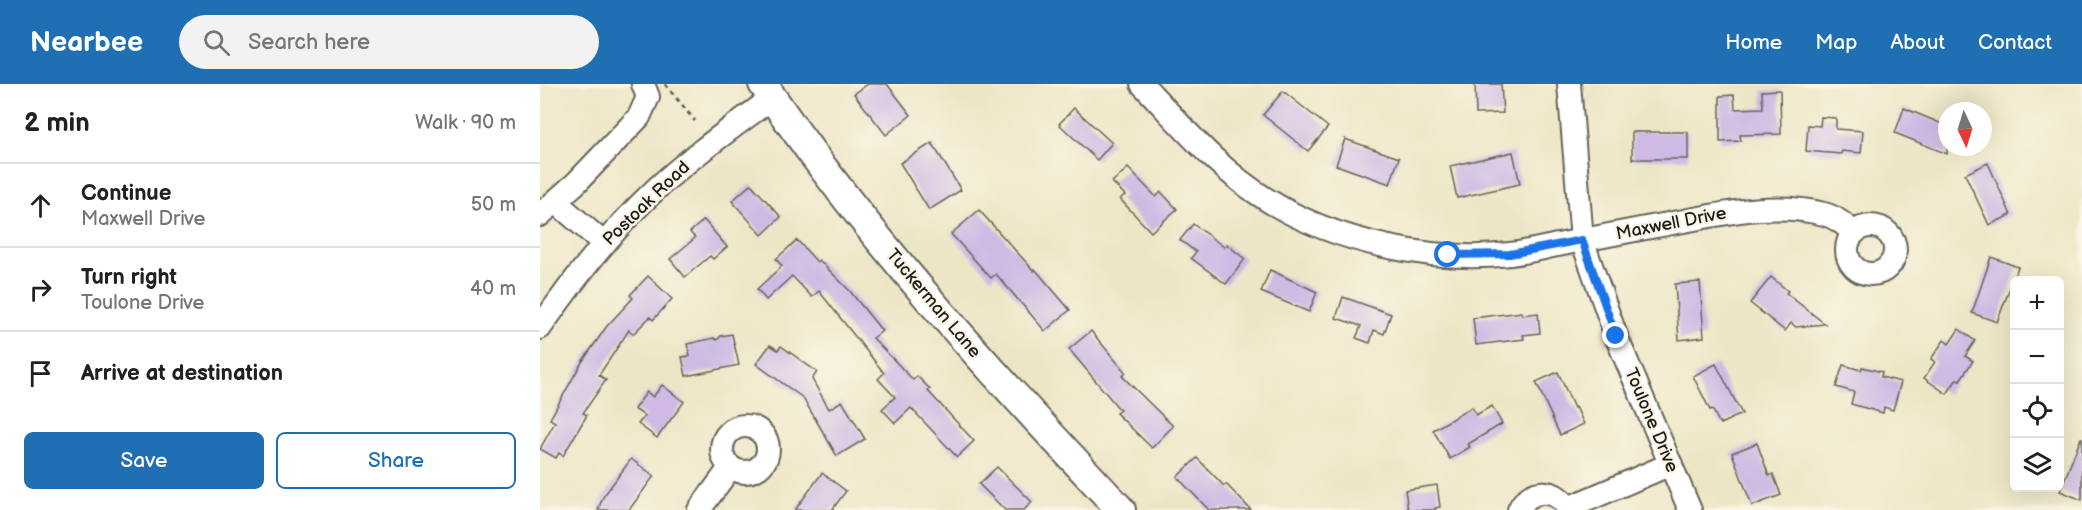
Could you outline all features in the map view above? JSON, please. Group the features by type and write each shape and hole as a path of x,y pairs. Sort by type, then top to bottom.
{"main road":[{"name":"Tuckerman Lane","path":"767,91 824,169 938,309 991,371 1121,510"}],"street":[{"path":"603,243 548,209 639,117 648,97 643,84"},
{"name":"Maxwell Drive","path":"1142,84 1215,161 1236,179 1269,201 1294,214 1364,241 1400,250 1448,255 1510,254 1736,211 1785,208 1825,214 1840,221 1854,233"},
{"name":"Toulone Drive","path":"1569,84 1582,240 1616,336 1690,510"},
{"name":"Postoak Road","path":"540,328 568,287 603,243 658,188 767,91"},
{"path":"1519,510 1526,499 1541,492 1557,496 1568,509 1671,464"},
{"path":"699,510 730,468"}],"path":[{"path":"665,84 695,122"}],"building":[{"path":"868,84 887,84 911,115 886,135 854,94"},
{"path":"1475,84 1501,84 1503,113 1476,114"},
{"path":"1780,90 1781,134 1740,135 1741,141 1720,142 1720,96 1734,95 1735,109 1763,108 1762,91"},
{"path":"1283,91 1328,127 1308,151 1263,115"},
{"path":"1074,108 1112,143 1097,160 1059,124"},
{"path":"1904,108 1938,122 1938,150 1895,133"},
{"path":"1821,117 1836,118 1836,129 1863,131 1861,153 1806,151 1808,125 1820,126"},
{"path":"1632,132 1688,132 1688,159 1632,159"},
{"path":"1345,139 1399,158 1390,184 1336,165"},
{"path":"932,143 961,190 929,210 900,163"},
{"path":"1513,152 1520,184 1457,198 1450,166"},
{"path":"1988,163 2011,215 1989,225 1965,174"},
{"path":"1128,168 1156,197 1161,192 1177,209 1151,232 1120,199 1125,195 1112,182"},
{"path":"751,184 781,217 762,235 732,201"},
{"path":"979,210 1070,310 1045,331 996,274 991,278 951,234"},
{"path":"704,220 727,247 713,259 710,256 685,277 670,259 695,238 690,232"},
{"path":"1193,224 1224,247 1226,244 1245,259 1226,284 1191,258 1196,252 1180,240"},
{"path":"797,240 817,262 819,260 849,290 882,331 873,338 913,380 917,376 930,389 928,391 974,441 957,457 911,408 895,423 882,409 895,397 878,379 884,373 819,291 812,297 792,276 766,300 757,289 782,266 776,259"},
{"path":"1991,257 2018,267 2015,276 2010,276 2010,288 1997,322 1972,313"},
{"path":"1270,270 1317,292 1309,312 1261,292"},
{"path":"648,276 672,299 653,320 650,317 633,334 629,330 599,375 606,380 583,413 587,415 563,456 559,453 556,458 540,449 555,422 550,419 582,362 607,326 633,298 630,295"},
{"path":"1771,277 1788,291 1786,293 1825,324 1796,327 1791,323 1785,331 1750,303"},
{"path":"1700,282 1704,337 1679,340 1675,284"},
{"path":"1343,297 1391,314 1384,334 1374,330 1370,343 1356,338 1361,326 1336,318"},
{"path":"1522,312 1522,315 1538,313 1540,333 1523,335 1524,339 1476,345 1473,318"},
{"path":"1959,329 1975,341 1965,356 1973,361 1947,394 1924,378 1935,362 1931,359 1944,340 1949,344"},
{"path":"1091,331 1126,373 1122,376 1173,426 1152,448 1116,413 1120,410 1069,349"},
{"path":"732,334 739,365 686,376 682,357 690,356 687,344 714,338 717,340 721,336"},
{"path":"770,345 778,350 781,346 817,372 812,379 829,409 842,401 865,439 837,456 803,398 756,364"},
{"path":"1716,364 1742,414 1720,424 1712,409 1710,410 1693,376"},
{"path":"1843,365 1882,372 1881,377 1901,382 1893,410 1884,407 1883,413 1851,404 1854,392 1836,387"},
{"path":"1558,372 1584,424 1560,435 1536,382"},
{"path":"662,385 684,402 657,438 638,424 645,416 634,409 647,392 653,397"},
{"path":"1492,406 1502,424 1468,444 1470,447 1450,459 1433,430 1472,407 1476,415"},
{"path":"2082,438 2082,500 2062,492 2064,481"},
{"path":"1757,443 1769,476 1773,474 1781,495 1752,506 1732,453"},
{"path":"1197,458 1251,510 1209,510 1177,477"},
{"path":"631,459 654,476 629,510 598,510 603,497"},
{"path":"997,467 1032,502 1024,510 1005,510 979,484"},
{"path":"822,473 846,491 832,510 795,510"},
{"path":"1437,485 1440,507 1435,510 1408,510 1405,490"}],"route":[{"path":"1448,255 1510,254 1582,240 1616,336"}]}
